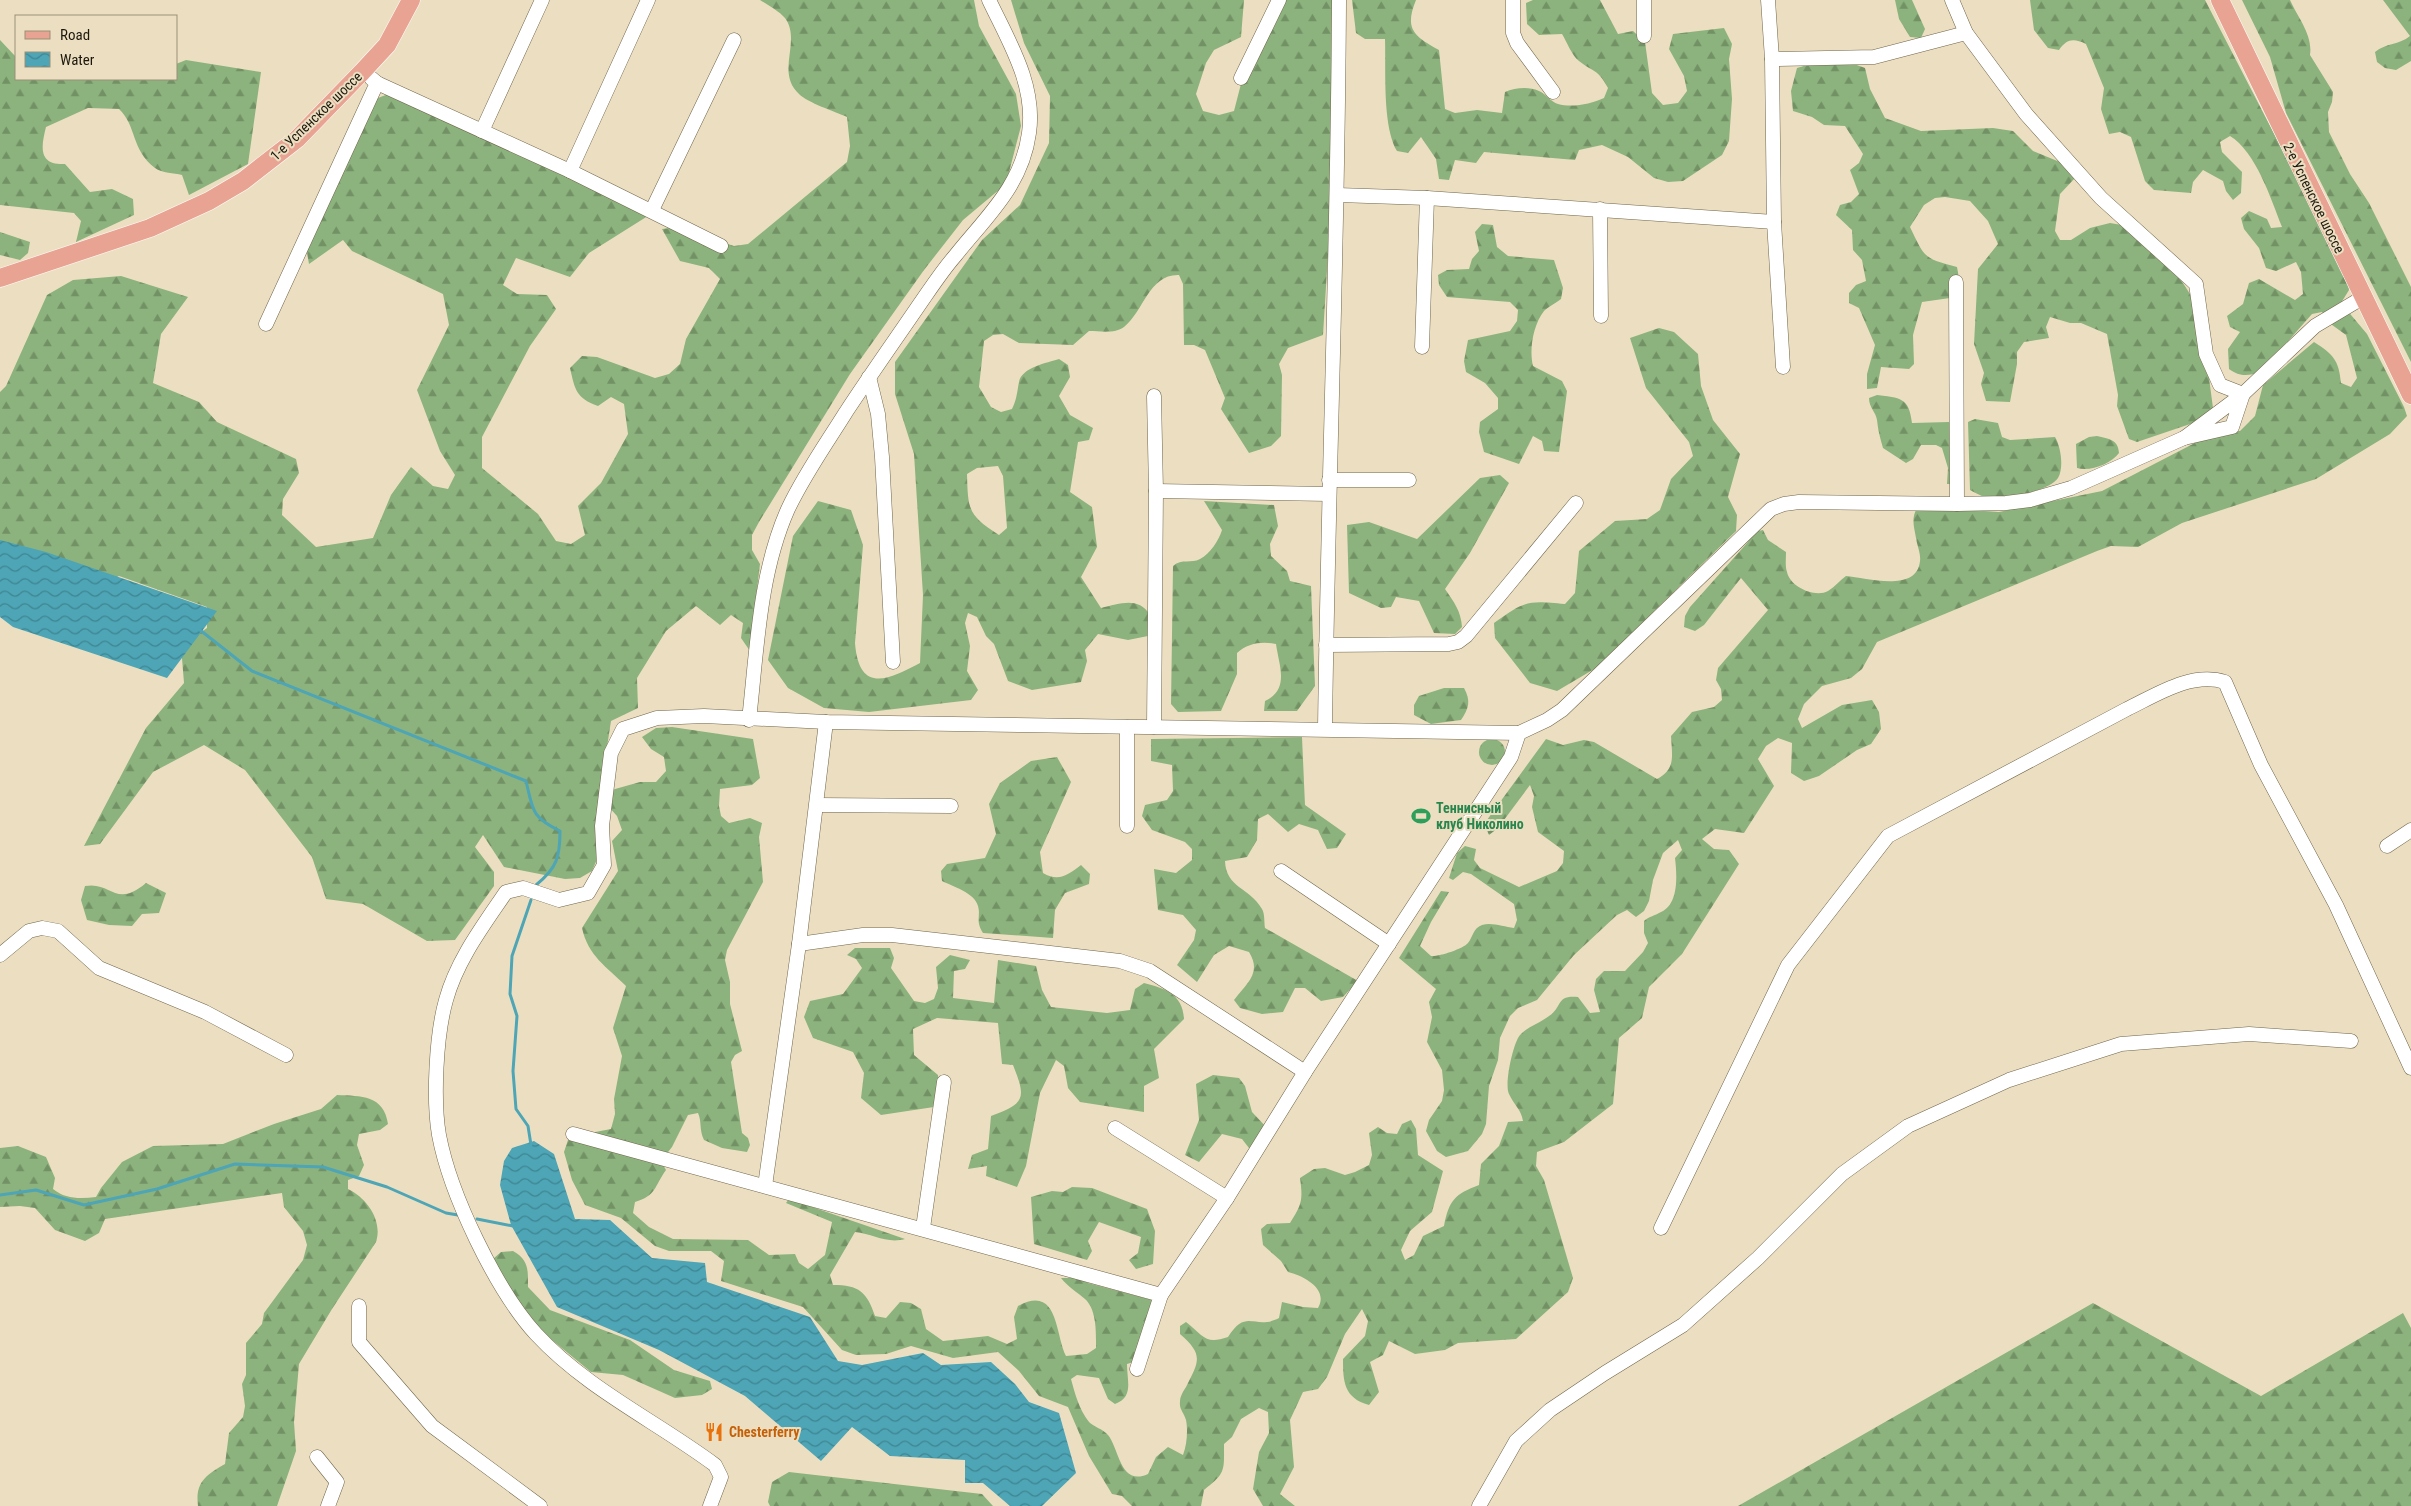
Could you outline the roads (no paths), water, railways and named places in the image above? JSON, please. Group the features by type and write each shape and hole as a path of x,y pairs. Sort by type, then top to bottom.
{"main road":[{"name":"1-е Успенское шоссе","path":"0,278 150,228 210,202 243,181 297,139 362,72 387,44 411,0"},
{"name":"2-е Успенское шоссе","path":"2220,0 2362,298 2411,395"}],"street":[{"path":"482,131 542,0"},
{"path":"570,171 648,0"},
{"path":"749,720 762,612 775,549 788,510 812,466 869,377 954,256 1004,198 1024,156 1029,133 1030,112 1027,88 1016,56 989,0"},
{"path":"1241,78 1279,0"},
{"path":"1325,729 1328,487 1338,195 1339,0"},
{"path":"1513,0 1513,33 1517,43 1553,92"},
{"path":"1644,0 1644,36"},
{"path":"1768,0 1772,59 1774,222 1783,367"},
{"path":"1952,0 1966,33 2026,114 2102,198 2196,284 2206,354 2220,386 2243,394"},
{"path":"1772,59 1874,57 1966,33"},
{"path":"652,210 734,40"},
{"path":"362,72 377,83 570,171 652,210 721,246"},
{"path":"266,324 377,83"},
{"path":"1338,195 1427,198 1774,222"},
{"path":"1422,347 1427,198"},
{"path":"1600,209 1601,316"},
{"path":"1956,282 1957,504"},
{"path":"2184,438 2243,394 2315,326 2362,298"},
{"path":"869,377 878,414 882,457 893,662"},
{"path":"710,1506 721,1477 715,1465 591,1383 536,1334 508,1298 481,1247 456,1191 439,1135 436,1071 446,1001 465,953 506,892 523,888 559,900 588,893 604,865 602,826 611,754 623,729 657,718 704,716 749,720 826,722 1519,733 1547,720 1562,710 1771,509 1784,504 1800,502 1957,504 2006,503 2030,500 2070,488 2184,438 2232,427 2243,394"},
{"path":"1154,396 1156,491 1154,727"},
{"path":"1156,491 1328,487 1409,480"},
{"path":"1326,645 1458,642 1466,636 1576,503"},
{"path":"1661,1228 1788,965 1888,836 2127,709 2163,691 2192,681 2213,678 2225,682 2261,765 2336,905 2411,1068"},
{"path":"765,1186 818,805 826,722"},
{"path":"1127,727 1127,826"},
{"path":"1137,1369 1161,1294 1226,1198 1305,1072 1511,757 1519,733"},
{"path":"818,805 951,806"},
{"path":"2387,846 2411,830"},
{"path":"1281,871 1389,944"},
{"path":"0,955 29,931 42,928 58,931 99,968 205,1012 286,1055"},
{"path":"799,944 863,935 892,935 1128,963 1150,971 1305,1072"},
{"path":"1479,1506 1516,1441 1550,1410 1605,1373 1683,1325 1758,1258 1842,1174 1908,1126 2009,1080 2121,1044 2249,1034 2351,1041"},
{"path":"923,1228 944,1082"},
{"path":"1115,1128 1226,1198"},
{"path":"574,1134 1161,1294"},
{"path":"359,1306 359,1342 432,1426 540,1506"},
{"path":"317,1457 337,1482 328,1506"}],"water":[{"path":"0,540 46,552 217,611 167,678 13,627 0,617"},
{"path":"534,1141 554,1154 575,1219 610,1220 652,1258 705,1263 707,1282 810,1317 838,1361 862,1365 923,1353 941,1365 991,1362 1015,1384 1029,1402 1059,1413 1076,1473 1042,1506 1010,1506 983,1483 965,1483 965,1460 890,1456 852,1427 821,1461 745,1396 659,1350 557,1307 511,1225 500,1185 504,1161 512,1148"}],"waterway":[{"path":"200,630 252,671 526,781 532,806 538,817 560,831 556,861 549,873 536,885"},
{"path":"531,900 512,956 510,994 517,1016 513,1071 516,1109 528,1126 531,1145"},
{"path":"0,1195 36,1190 84,1205 157,1189 235,1164 323,1167 387,1187 446,1213 458,1215"},
{"path":"477,1219 513,1226"}],"place":[{"name":"Теннисный клуб Николино","path":"1421,816"},
{"name":"Chesterferry","path":"714,1432"}]}
